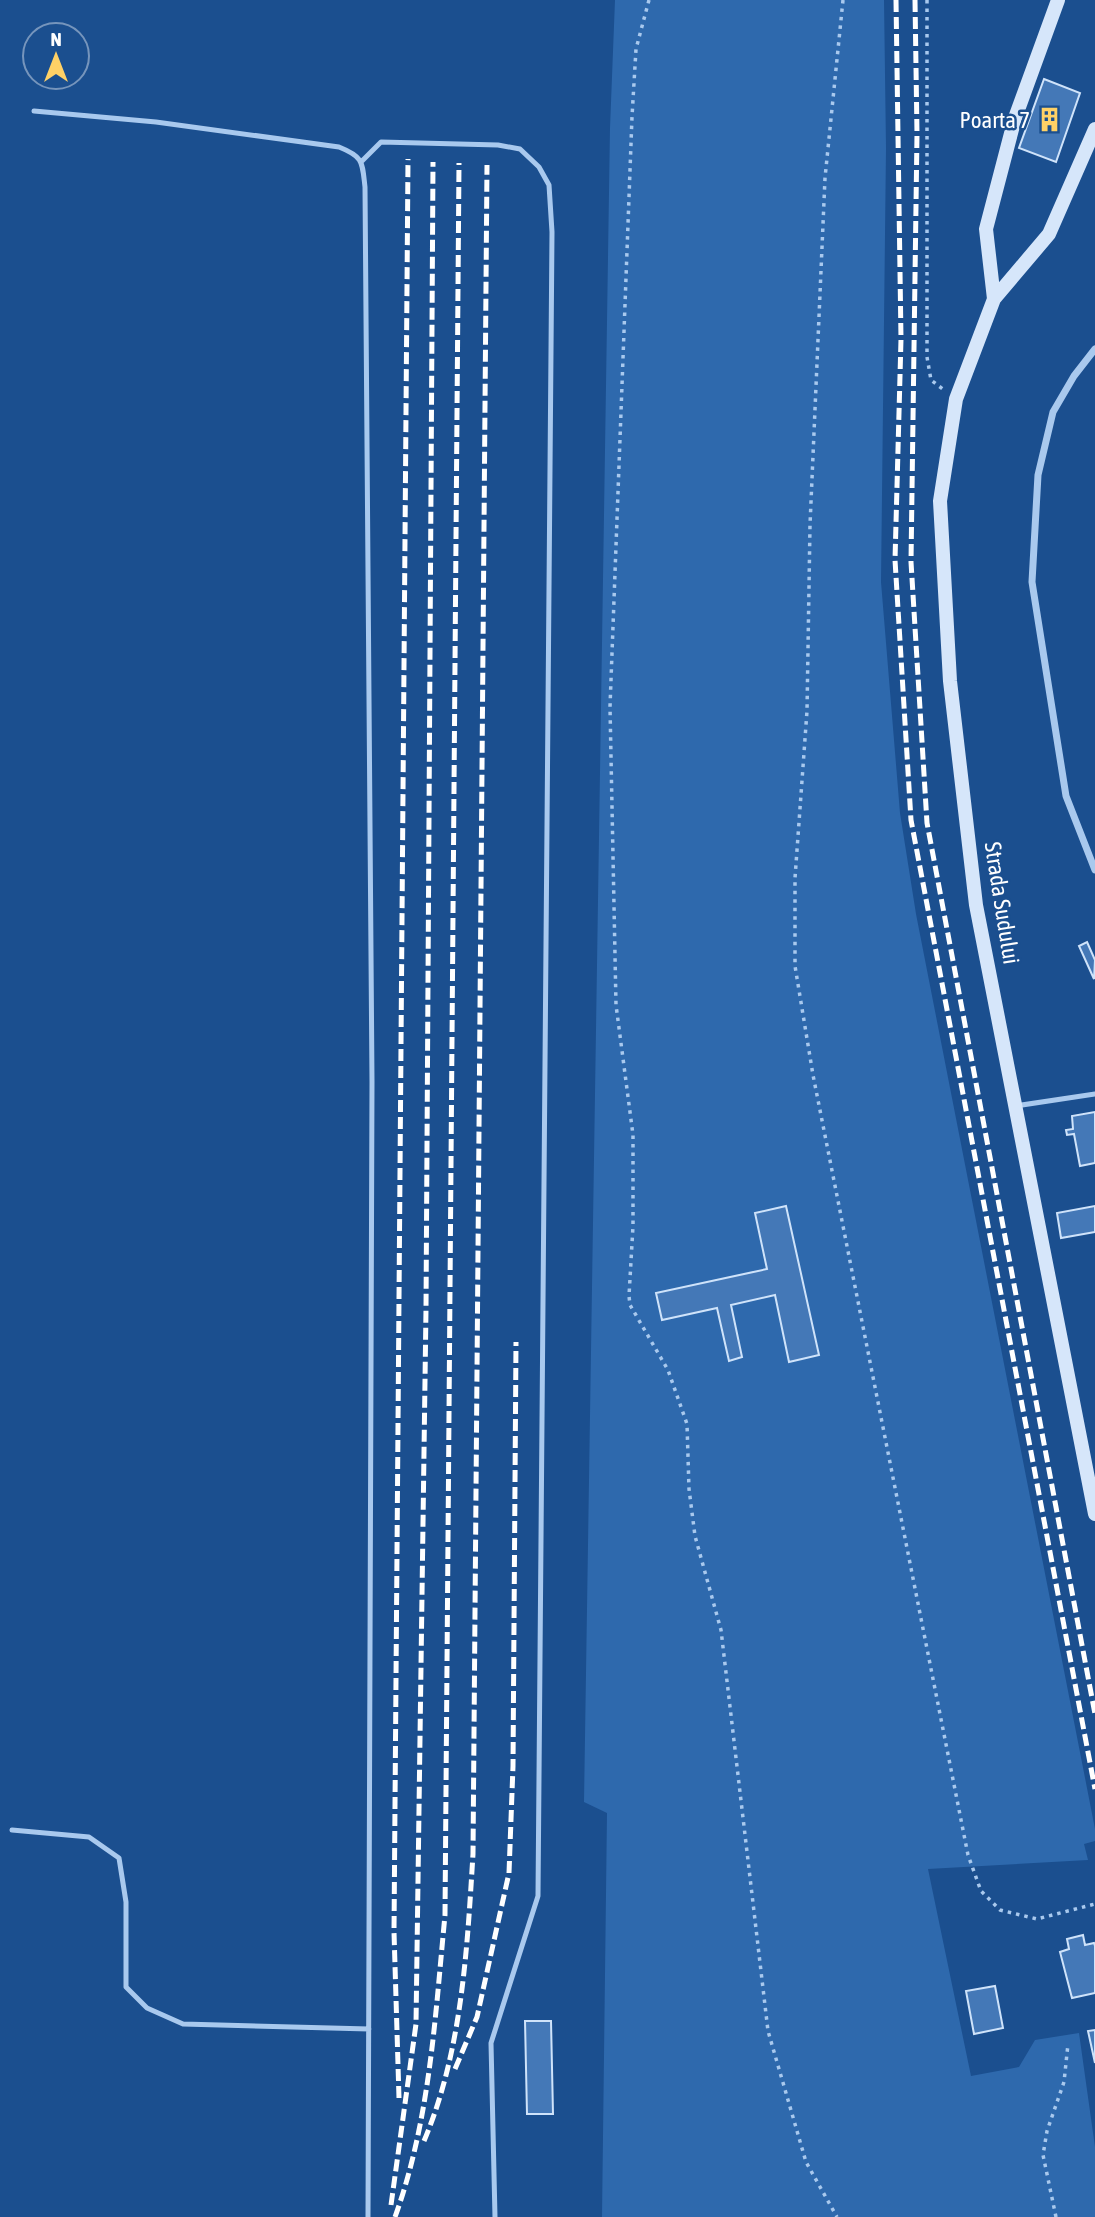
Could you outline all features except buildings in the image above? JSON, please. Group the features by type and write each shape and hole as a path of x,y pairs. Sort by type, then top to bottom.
{"street":[{"name":"Strada Sudului","path":"994,299 986,229 1015,118 1058,0"},
{"name":"Strada Sudului","path":"1095,129 1049,234 994,299 957,399 940,501 950,681 976,905 1095,1514"},
{"path":"1095,349 1053,412 1038,475 1032,582 1066,796 1095,870"}],"lane":[{"path":"34,110 156,122 340,147 358,155 362,162 365,201 372,1082 368,2217"},
{"path":"362,162 381,142 498,145 520,149 539,167 549,185 551,288 538,1896 491,2043 495,2217"},
{"path":"1015,1106 1095,1094"},
{"path":"12,1830 89,1838 119,1858 126,1902 126,1987 146,2008 183,2024 369,2029"}],"path":[{"path":"649,0 636,50 632,117 610,707 616,1006 632,1135 634,1226 629,1296 630,1305 668,1370 687,1424 689,1489 695,1536 721,1630 768,2031 806,2162 837,2217"},
{"path":"843,0 825,178 810,525 807,711 795,878 795,967 816,1088 968,1855 981,1891 1000,1910 1037,1919 1095,1905"},
{"path":"926,0 926,357 931,380 957,399"},
{"path":"1056,2217 1043,2155 1047,2131 1064,2082 1068,2044"}],"shaded area":[{"path":"615,0 884,0 886,148 881,582 900,813 916,914 1095,1829 1095,1841 1084,1844 1088,1860 928,1869 971,2076 1019,2067 1035,2040 1079,2033 1095,2147 1095,2217 602,2217 607,1813 584,1802 610,128"}],"railway":[{"path":"896,0 901,339 895,560 911,820 1095,1789"},
{"path":"915,0 917,134 911,562 927,823 1095,1714"},
{"path":"399,2098 394,1932 408,159"},
{"path":"391,2205 416,2024 426,1309 433,162"},
{"path":"395,2217 407,2180 424,2106 445,1915 459,163"},
{"path":"424,2141 437,2107 455,2036 465,1964 473,1854 487,165"},
{"path":"455,2069 477,2017 509,1873 513,1766 516,1342"}],"place":[{"name":"Poarta 7","path":"1050,120"}]}
